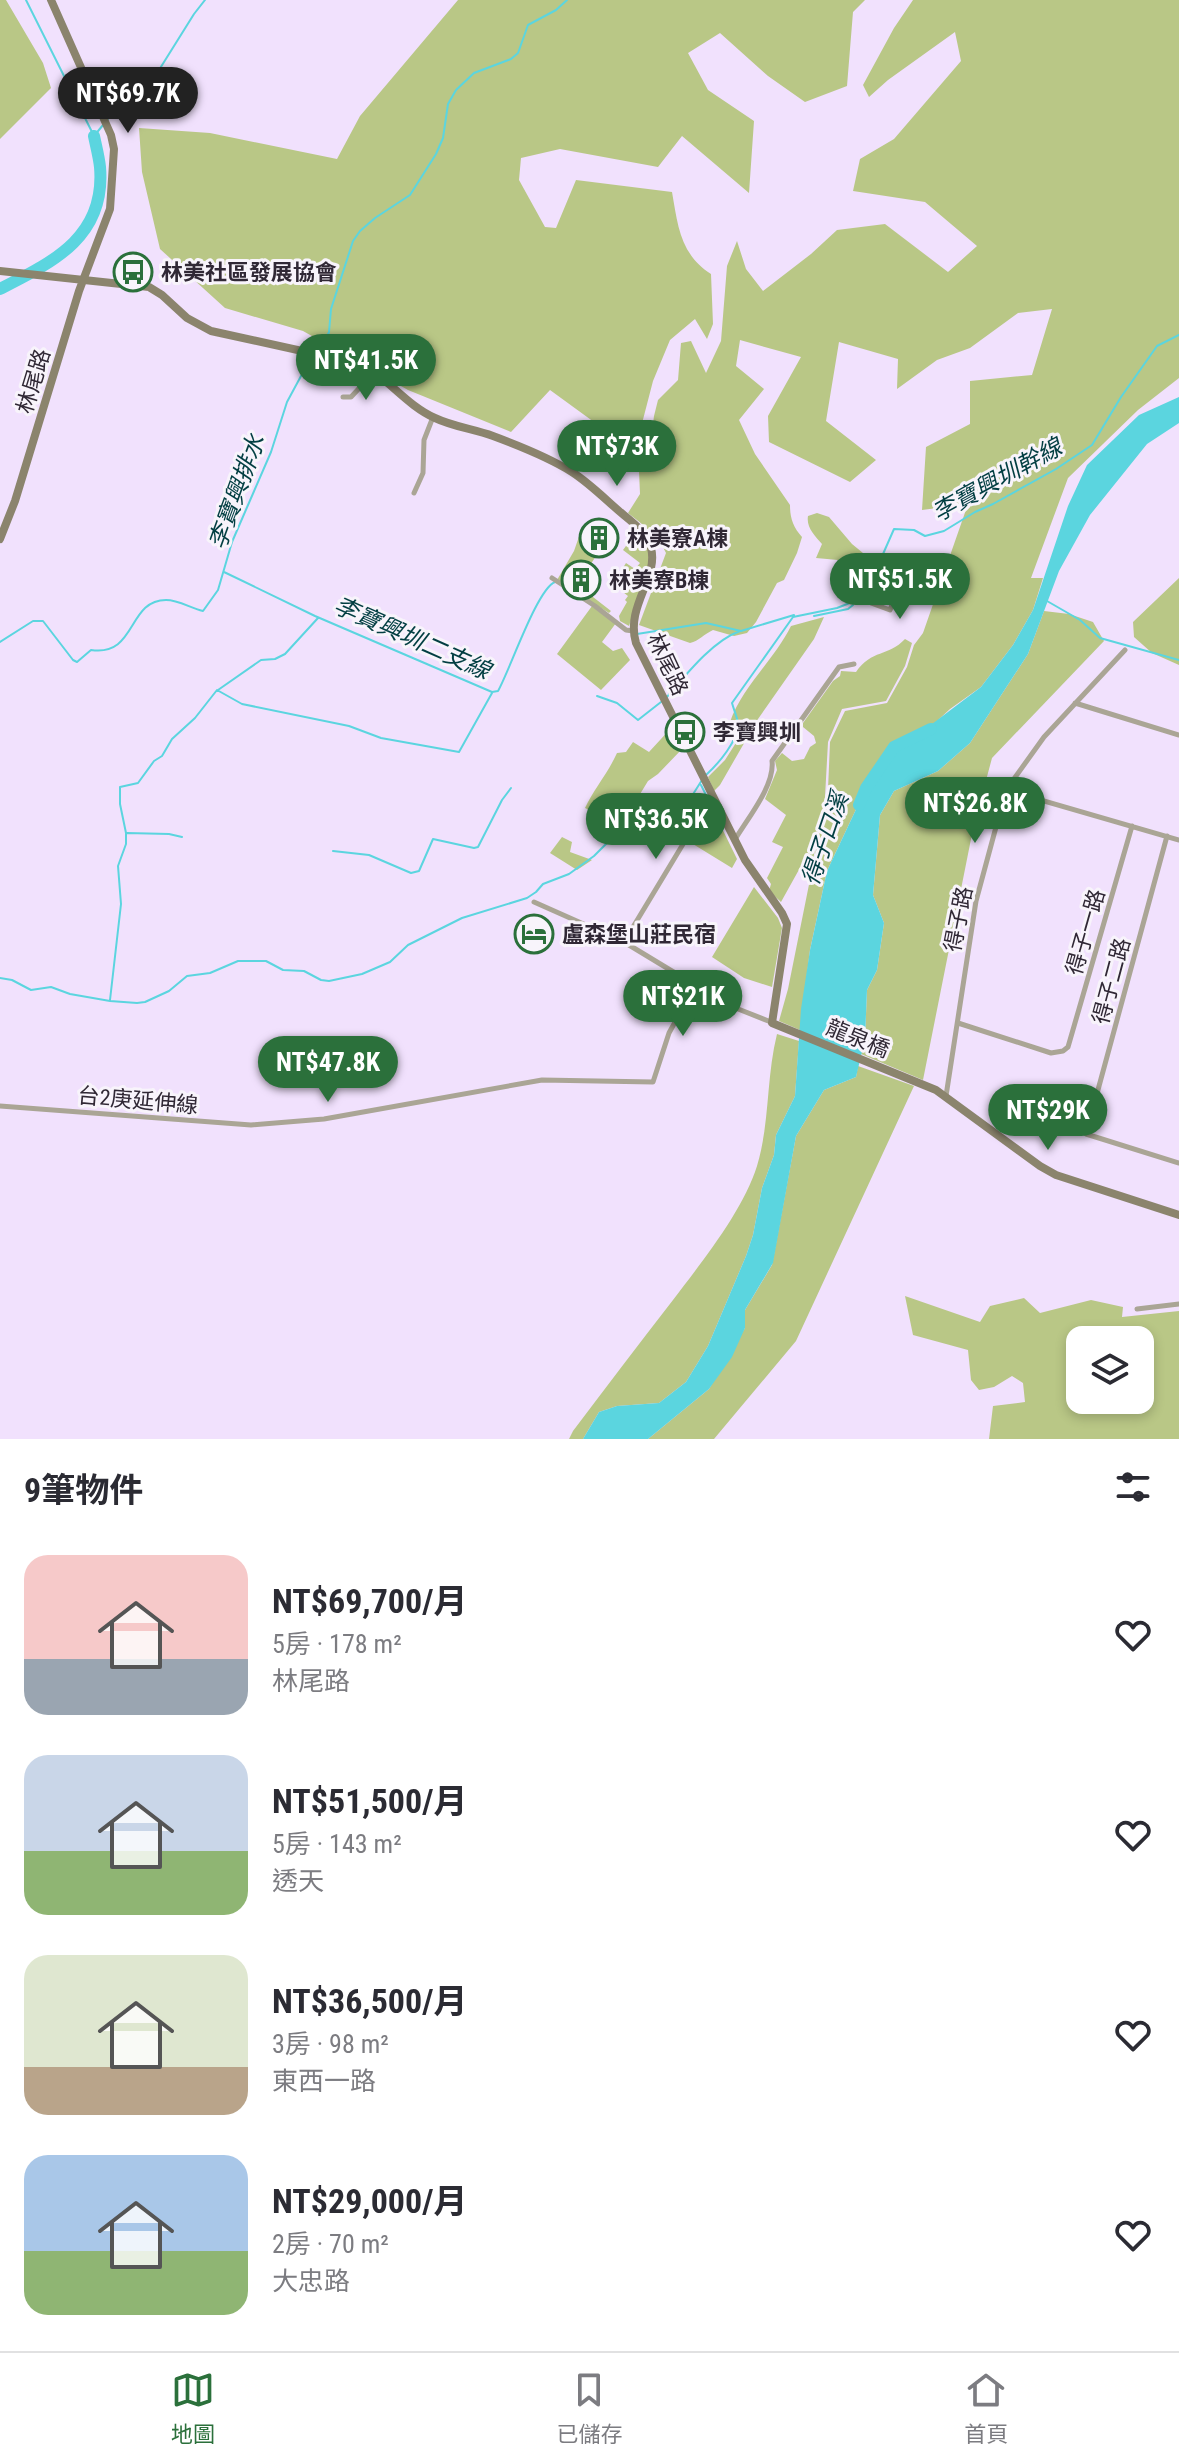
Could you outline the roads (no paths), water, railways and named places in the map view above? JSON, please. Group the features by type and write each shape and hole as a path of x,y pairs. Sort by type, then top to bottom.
{"street":[{"name":"林尾路","path":"0,539 15,501 83,279 110,209 114,149 111,135 51,0"},
{"path":"0,271 83,279"},
{"name":"林尾路","path":"83,279 149,287 187,318 211,331 361,364 388,381 411,404 433,417 491,435 540,455 571,472 642,531 651,546 652,560 633,618 633,631 745,860 787,924 775,1024"},
{"path":"343,397 351,397 365,382 388,381"},
{"path":"414,493 423,473 424,440 433,417"},
{"path":"552,578 626,630 633,631"},
{"path":"871,603 890,610 901,582"},
{"name":"得子路","path":"946,1096 976,901 1006,790 1044,737 1125,650"},
{"path":"735,839 768,784 773,772 772,761 839,667 854,664"},
{"path":"1075,703 1179,735"},
{"path":"1006,790 1179,840"},
{"path":"624,942 712,796"},
{"name":"得子一路","path":"958,1023 1051,1053 1068,1047 1132,826"},
{"name":"得子二路","path":"1167,836 1086,1134 1179,1163"},
{"path":"534,902 624,942 728,1005 775,1024"},
{"name":"台2庚延伸線","path":"0,1106 251,1125 324,1119 542,1080 653,1082 669,1033 695,986"},
{"name":"龍泉橋","path":"775,1024 924,1083 1056,1175 1179,1215"},
{"path":"1137,1309 1179,1304"}],"waterway":[{"path":"26,0 94,136 103,125"},
{"path":"107,120 135,86 159,70 205,0"},
{"name":"李寶興排水","path":"319,353 329,332 331,309 353,241 375,218 410,195 436,154 443,138 448,104 456,90 474,73 511,59 518,53 528,25 556,10 567,0"},
{"path":"0,289 57,257 85,229 100,191 100,167 94,136"},
{"name":"李寶興圳幹線","path":"706,775 722,758 735,737 738,723 732,703 793,617 837,608 875,593 876,570 894,529 914,530 925,536 944,531 1056,469 1092,445 1157,346 1179,335"},
{"name":"李寶興排水","path":"0,642 33,621 43,621 77,662 91,650 106,650 117,645 144,609 153,602 171,600 203,611 218,590 232,542 271,452 287,402 301,376 316,358"},
{"name":"李寶興圳二支線","path":"224,572 315,616 492,692 498,691 532,614 555,582"},
{"path":"1047,601 1080,620 1100,638 1179,660"},
{"name":"李寶興圳幹線","path":"814,616 848,609 853,605"},
{"name":"李寶興圳二支線","path":"637,634 706,623 741,631 794,615"},
{"path":"218,690 261,660 275,659 285,654 318,618"},
{"path":"666,698 709,651 740,631"},
{"path":"110,1000 121,904 118,866 126,844 120,787 138,783 154,761 162,756 172,739 195,718 217,690 242,704 349,726 381,738 459,752 492,693"},
{"path":"597,696 617,703 638,720 661,702"},
{"name":"得子口溪","path":"859,805 866,788 894,747 931,729"},
{"name":"李寶興圳幹線","path":"0,978 12,980 31,990 51,987 70,994 137,1003 169,991 187,976 210,973 238,961 266,961 283,970 304,971 329,981 362,974 390,962 408,945 462,918 527,898 543,884 569,874 594,856 629,818 653,807 667,808 690,799 702,780"},
{"path":"701,785 706,795"},
{"path":"333,851 369,855 411,873 419,871 433,839 478,847 511,788"},
{"path":"127,833 182,837"}],"place":[{"name":"林美社區發展協會","path":"133,272"},
{"name":"林美寮A棟","path":"599,538"},
{"name":"林美寮B棟","path":"581,580"},
{"name":"李寶興圳","path":"685,732"},
{"name":"盧森堡山莊民宿","path":"534,934"}]}
